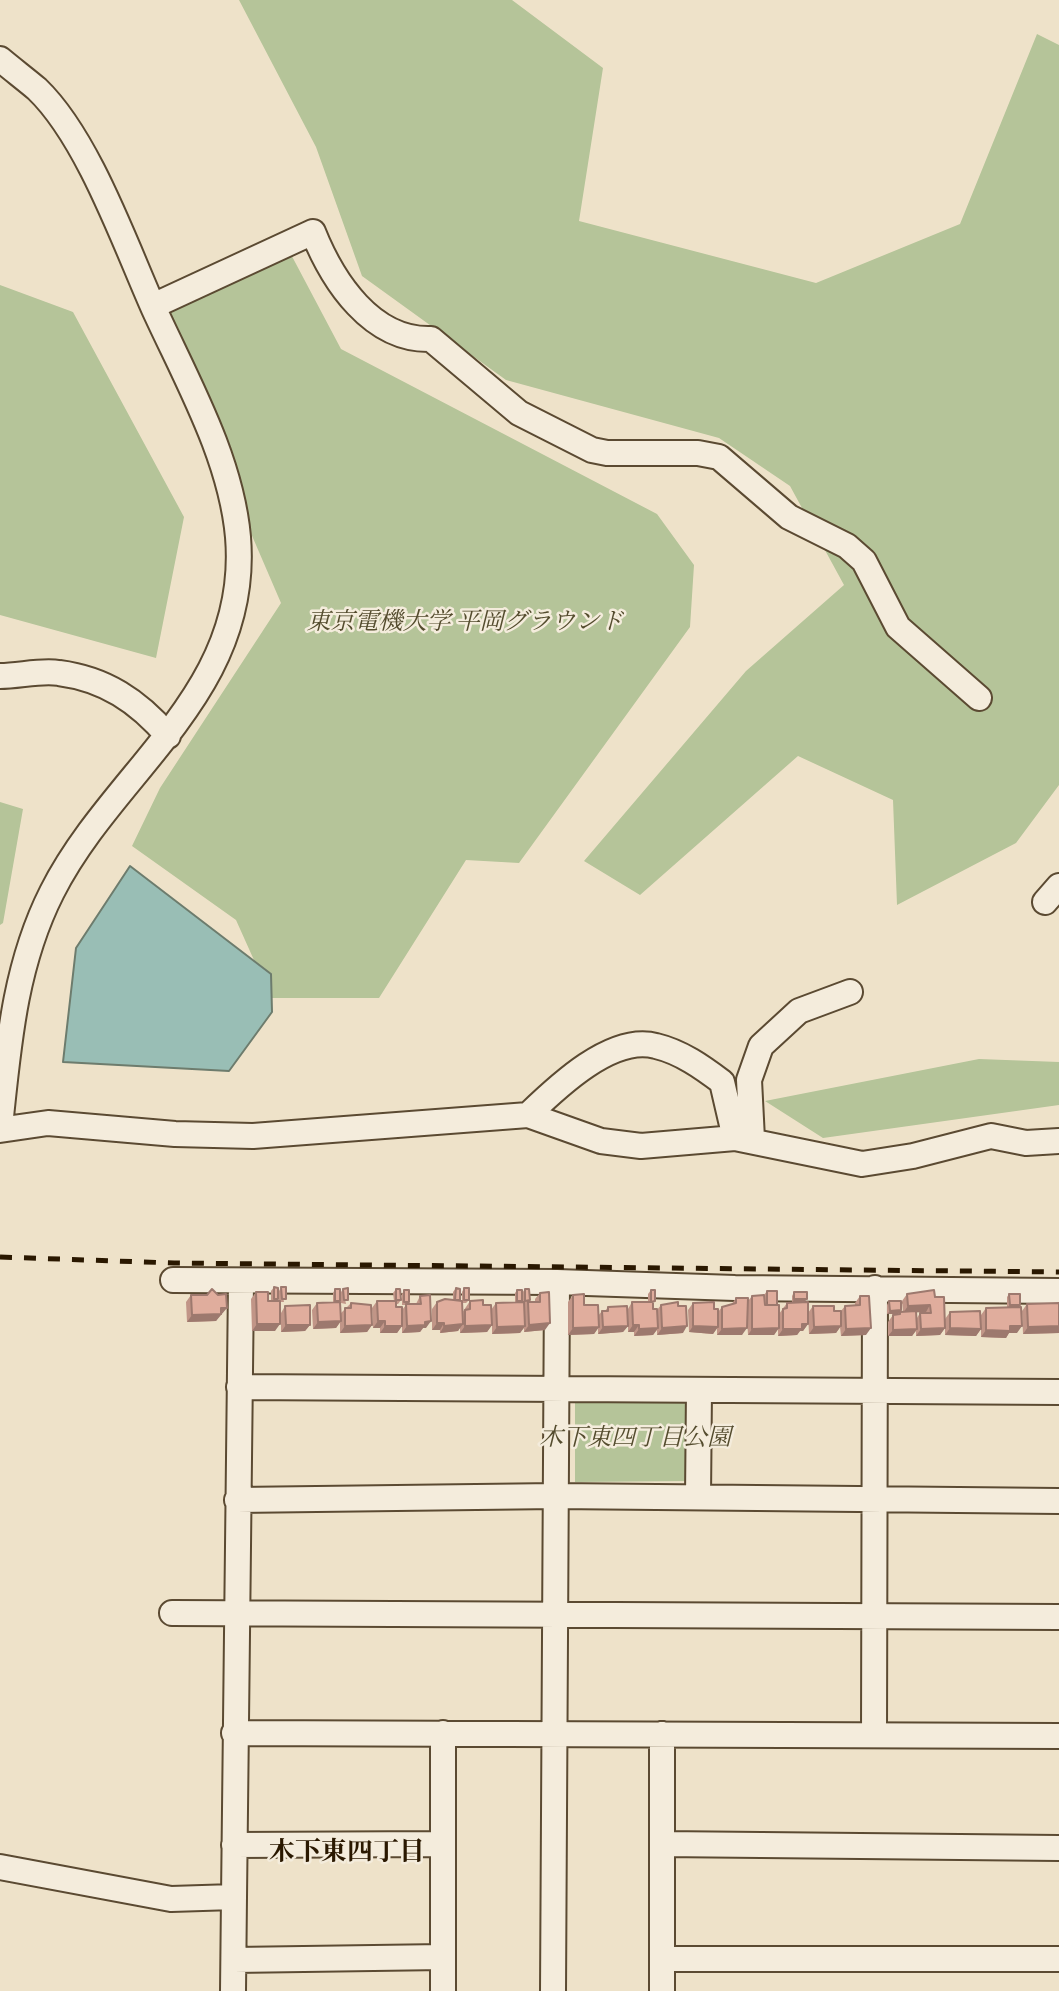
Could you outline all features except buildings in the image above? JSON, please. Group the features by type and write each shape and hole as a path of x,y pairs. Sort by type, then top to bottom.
{"street":[{"path":"0,59 39,91 83,152 224,472 233,505 238,541 235,597 225,640 204,683 168,736 84,838 53,890 35,930 17,987 1,1117 2,1129 48,1123 175,1134 254,1136 528,1115 601,1140 641,1146 743,1138 794,1152 862,1164 913,1156 991,1136 1026,1143 1059,1142"},
{"path":"153,306 313,232 324,259 365,314 392,332 413,340 431,339 519,414 592,450 607,453 698,453 719,457 789,517 847,546 864,561 898,627 979,698"},
{"path":"0,676 58,672 111,686 146,710 168,736"},
{"path":"743,1138 749,1080 761,1046 799,1011 850,992"},
{"path":"528,1115 565,1079 595,1061 626,1047 654,1045 693,1061 722,1082 743,1138"},
{"path":"173,1280 241,1283 557,1282 735,1288 1059,1291"},
{"path":"553,1991 557,1282"},
{"path":"233,1991 241,1283"},
{"path":"874,1735 875,1288"},
{"path":"239,1387 1059,1392"},
{"path":"698,1497 699,1390"},
{"path":"237,1500 556,1496 1059,1500"},
{"path":"172,1613 1059,1617"},
{"path":"234,1733 1059,1736"},
{"path":"443,1733 443,1991"},
{"path":"662,1734 662,1991"},
{"path":"234,1845 443,1844"},
{"path":"662,1844 1059,1848"},
{"path":"0,1867 170,1899 234,1897"},
{"path":"234,1960 443,1958"},
{"path":"662,1959 1059,1959"}],"green space":[{"path":"239,0 512,0 603,68 579,221 816,283 960,224 1037,34 1059,45 1059,785 1016,843 897,905 893,800 798,756 640,895 584,861 746,671 844,585 790,486 719,438 506,380 362,276 316,147"},
{"name":"東京電機大学 平岡グラウンド","path":"286,245 341,349 657,514 694,565 690,627 519,863 466,860 379,998 271,998 236,920 132,846 160,788 281,603 153,306"},
{"path":"0,285 73,312 184,517 156,658 0,615"},
{"path":"0,802 23,809 3,923 0,925"},
{"path":"979,1059 1059,1062 1059,1105 823,1138 765,1101"},
{"name":"木下東四丁目公園","path":"575,1394 696,1396 693,1481 575,1482"}],"water":[{"path":"130,866 271,974 272,1012 229,1071 63,1062 76,948"}],"railway":[{"path":"0,1257 174,1263 1059,1272"}],"district":[{"name":"木下東四丁目","path":"347,1853"}]}
